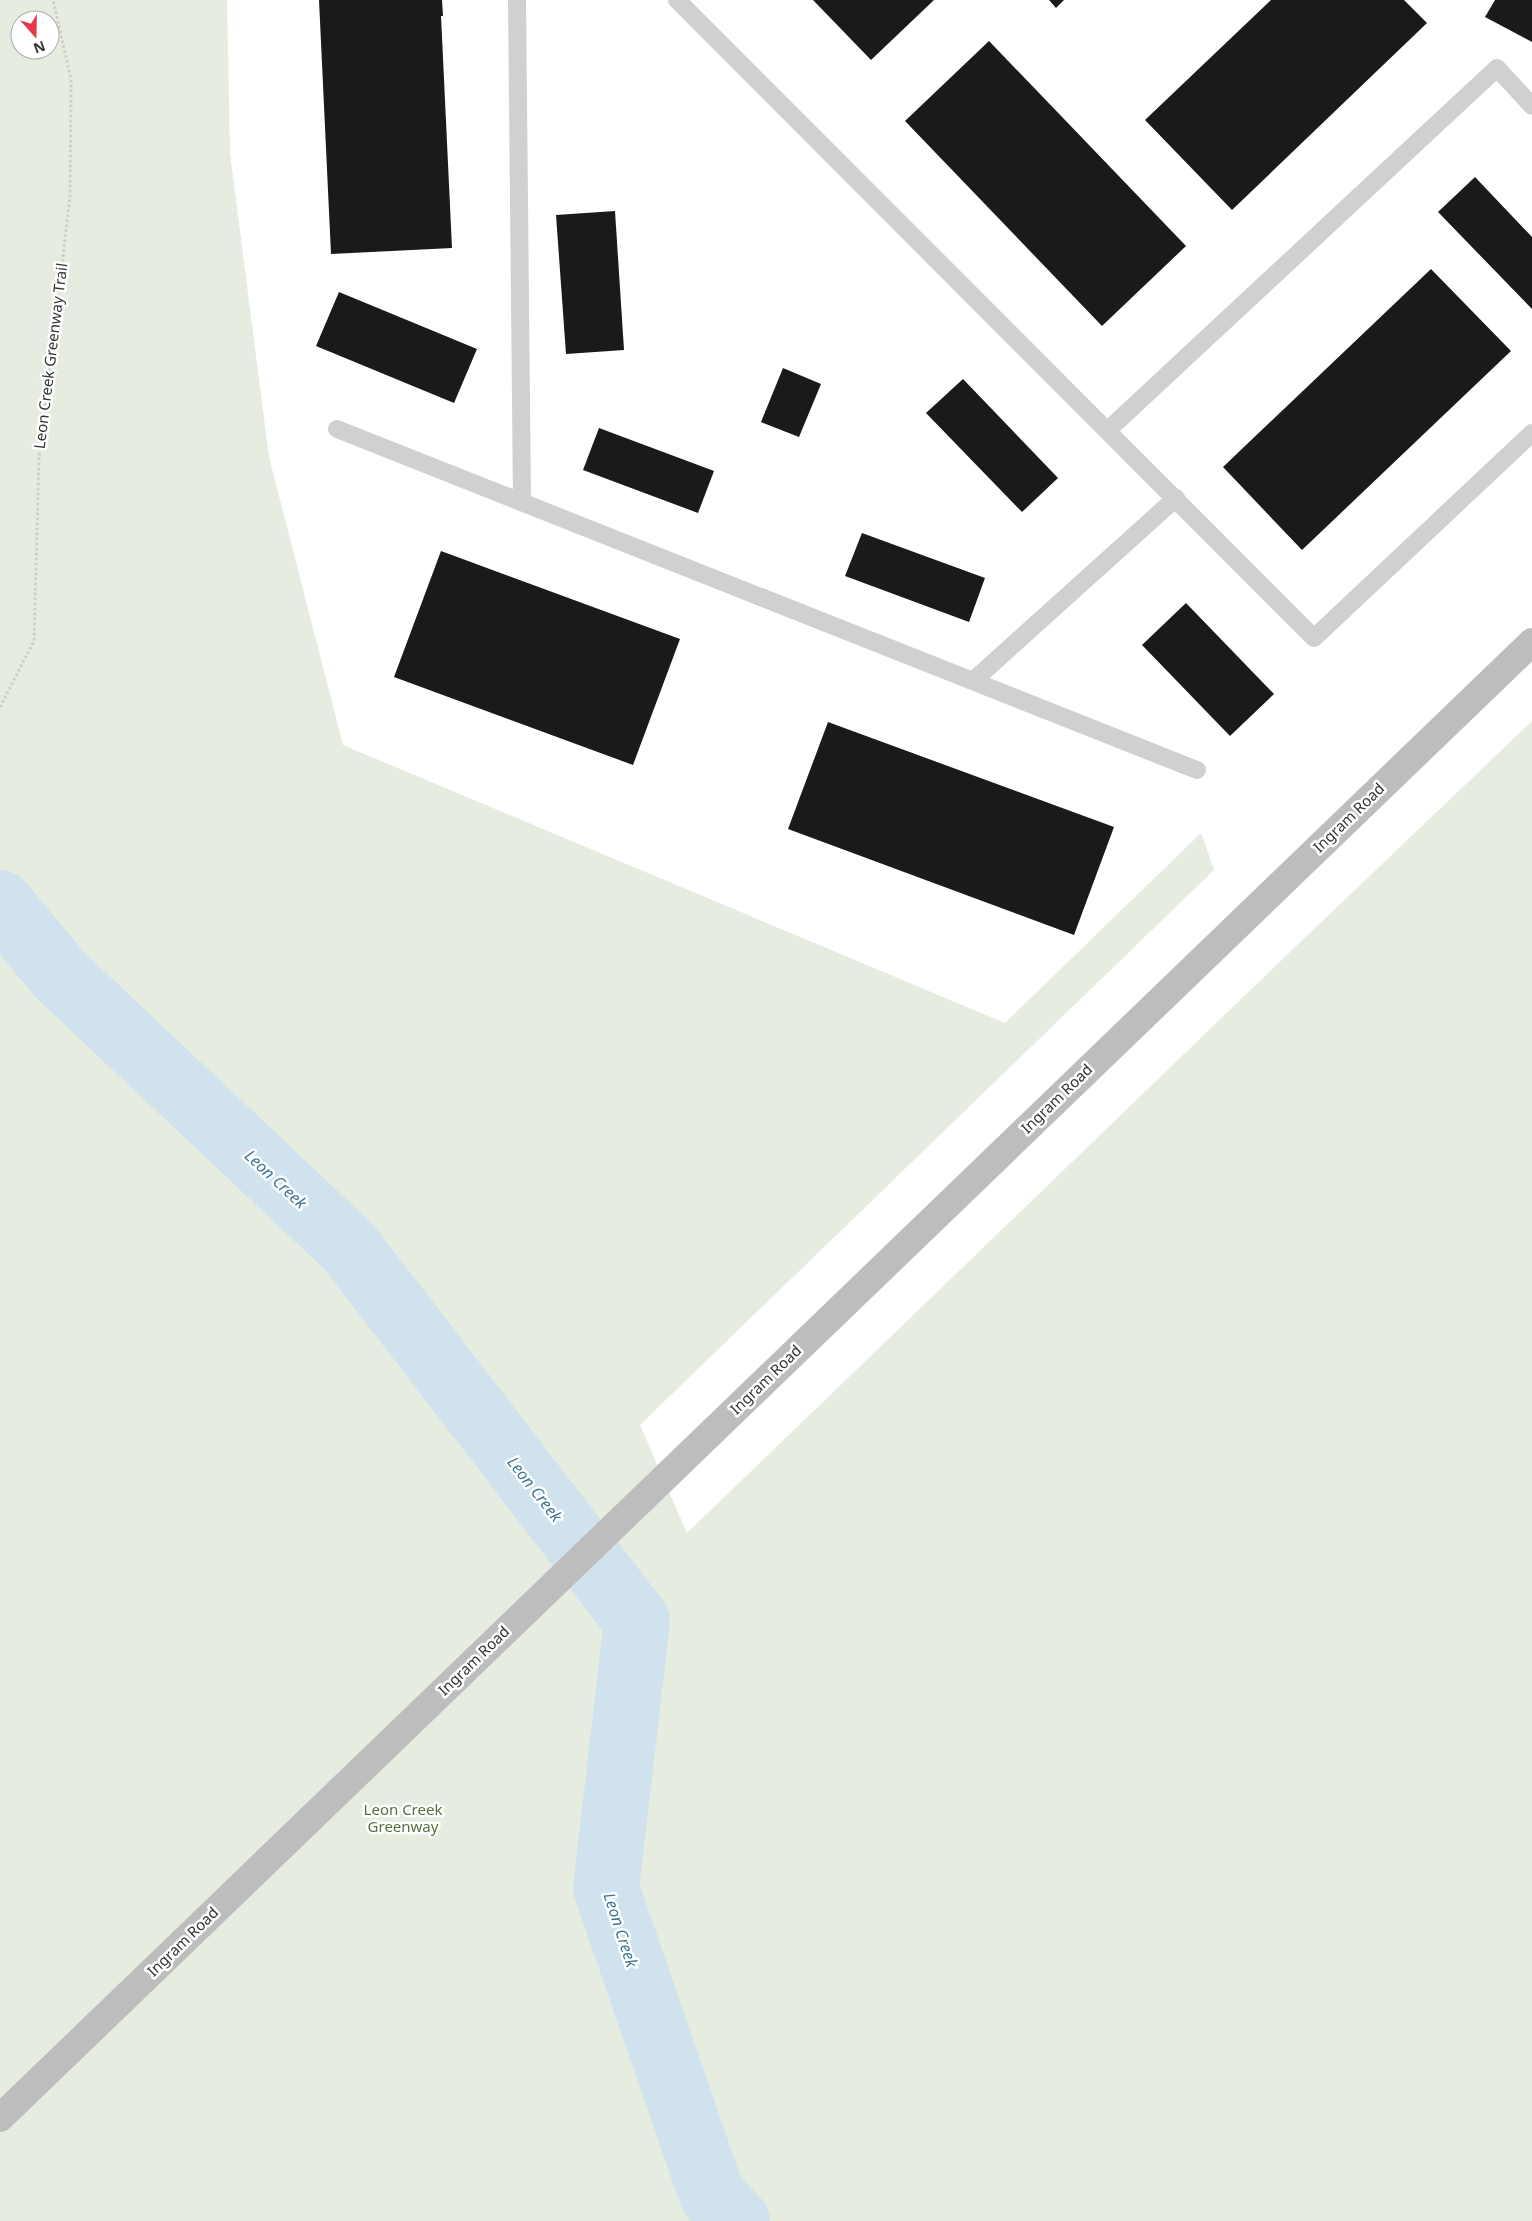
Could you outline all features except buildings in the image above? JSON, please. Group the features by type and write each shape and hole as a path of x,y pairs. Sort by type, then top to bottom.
{"street":[{"name":"Ingram Road","path":"0,2118 1532,642"}],"lane":[{"path":"518,0 522,502"},
{"path":"676,0 1314,638 1532,433"},
{"path":"1108,430 1497,68 1532,106"},
{"path":"337,429 1197,770"},
{"path":"973,681 1176,498"}],"path":[{"name":"Leon Creek Greenway Trail","path":"0,707 34,641 39,458 70,197 71,79 53,0"}],"green space":[{"name":"Leon Creek Greenway","path":"0,0 227,0 230,153 269,457 343,745 1005,1023 1201,833 1214,870 640,1425 687,1533 1532,721 1532,2221 0,2221"}],"waterway":[{"name":"Leon Creek","path":"0,903 61,976 349,1247 637,1621 606,1888 712,2195 737,2221"}]}
